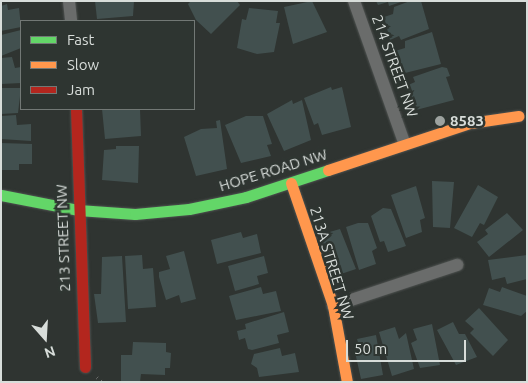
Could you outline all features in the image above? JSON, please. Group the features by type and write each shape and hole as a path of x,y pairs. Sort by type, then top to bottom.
{"street":[{"path":"69,1 71,20"},
{"name":"214 STREET NW","path":"354,1 404,142"},
{"name":"213 STREET NW","path":"76,110 78,210 85,367"},
{"name":"HOPE ROAD NW","path":"1,195 78,210 135,214 189,208 291,183 404,142 470,123 518,116"},
{"name":"213A STREET NW","path":"291,183 333,306 347,382"},
{"path":"333,306 456,264"}],"building":[{"path":"95,1 134,1 133,16 97,19"},
{"path":"191,1 237,1 240,5 211,34 196,20 188,4"},
{"path":"312,1 327,32 293,44 284,7"},
{"path":"376,1 401,2 389,6 388,2 378,5"},
{"path":"410,1 421,1 429,29 401,40 399,36 390,40 384,17 393,14 394,7"},
{"path":"7,4 8,10 19,8 20,27 1,31 1,6"},
{"path":"249,8 278,11 276,23 280,23 274,52 257,54 237,48 242,19 246,20"},
{"path":"20,30 20,48 1,56 1,35"},
{"path":"432,32 441,64 401,74 395,51 405,48 405,41"},
{"path":"12,57 15,68 20,67 20,83 1,84 1,58"},
{"path":"442,67 447,68 450,76 446,77 454,100 416,110 406,86 415,82 413,77"},
{"path":"331,87 332,90 342,87 351,127 322,135 318,123 314,125 304,98"},
{"path":"1,88 20,88 18,113 1,114"},
{"path":"292,100 293,104 302,100 311,140 284,151 267,114"},
{"path":"102,110 140,110 141,136 105,139"},
{"path":"16,115 17,125 31,124 31,141 1,139 1,116"},
{"path":"246,116 263,116 272,144 267,145 271,156 241,163 225,125"},
{"path":"220,120 227,169 196,176 184,137 201,129 217,128 216,121"},
{"path":"1,143 32,144 32,164 19,164 19,170 1,170"},
{"path":"116,146 139,146 138,183 102,180 104,150 116,149"},
{"path":"432,181 454,182 450,228 433,227"},
{"path":"478,185 498,197 484,225 480,223 472,237 454,228"},
{"path":"416,186 425,218 420,220 422,232 406,238 391,195"},
{"path":"383,208 391,209 406,246 388,252 384,241 380,242 371,216"},
{"path":"507,213 523,230 489,257 477,242 488,234 485,230"},
{"path":"358,223 368,223 377,248 372,251 376,264 359,270 346,227"},
{"path":"340,229 356,269 338,275 334,263 328,264 319,235"},
{"path":"241,232 243,238 257,234 261,253 217,264 211,240"},
{"path":"184,251 196,299 181,303 179,295 166,300 159,272 170,269 166,256"},
{"path":"142,255 143,269 153,268 156,307 128,309 125,256"},
{"path":"527,255 527,279 507,284 505,277 492,280 488,260"},
{"path":"122,256 126,322 98,323 94,294 101,294 102,257"},
{"path":"264,256 268,273 257,276 259,284 235,291 228,266"},
{"path":"261,287 263,294 276,291 281,311 236,320 229,296"},
{"path":"502,287 527,296 527,311 521,316 483,305 489,288 500,292"},
{"path":"479,308 508,340 493,356 470,333 474,329 465,321"},
{"path":"284,312 289,332 277,335 279,343 252,350 248,349 245,338 239,340 237,331 246,329 245,324"},
{"path":"453,322 459,334 465,334 477,357 456,365 437,330"},
{"path":"432,324 440,365 420,368 411,343 417,340 413,329"},
{"path":"395,327 399,339 406,333 414,369 392,376 379,332"},
{"path":"376,335 383,375 361,379 355,352 360,350 357,339"},
{"path":"133,342 166,343 166,352 171,353 170,368 165,368 165,375 141,374 140,382 121,382 121,355 132,355"},
{"path":"280,348 282,356 295,353 299,372 259,377 257,368 251,364 254,354"}],"traffic: fast":[{"path":"1,195 78,210 135,214 189,209 246,197 328,170"}],"traffic: slow":[{"path":"328,170 470,123 518,116"},
{"path":"291,183 333,306 347,382"}],"traffic: jam":[{"path":"76,110 85,367"}],"place":[{"name":"8583","path":"440,121"}]}
